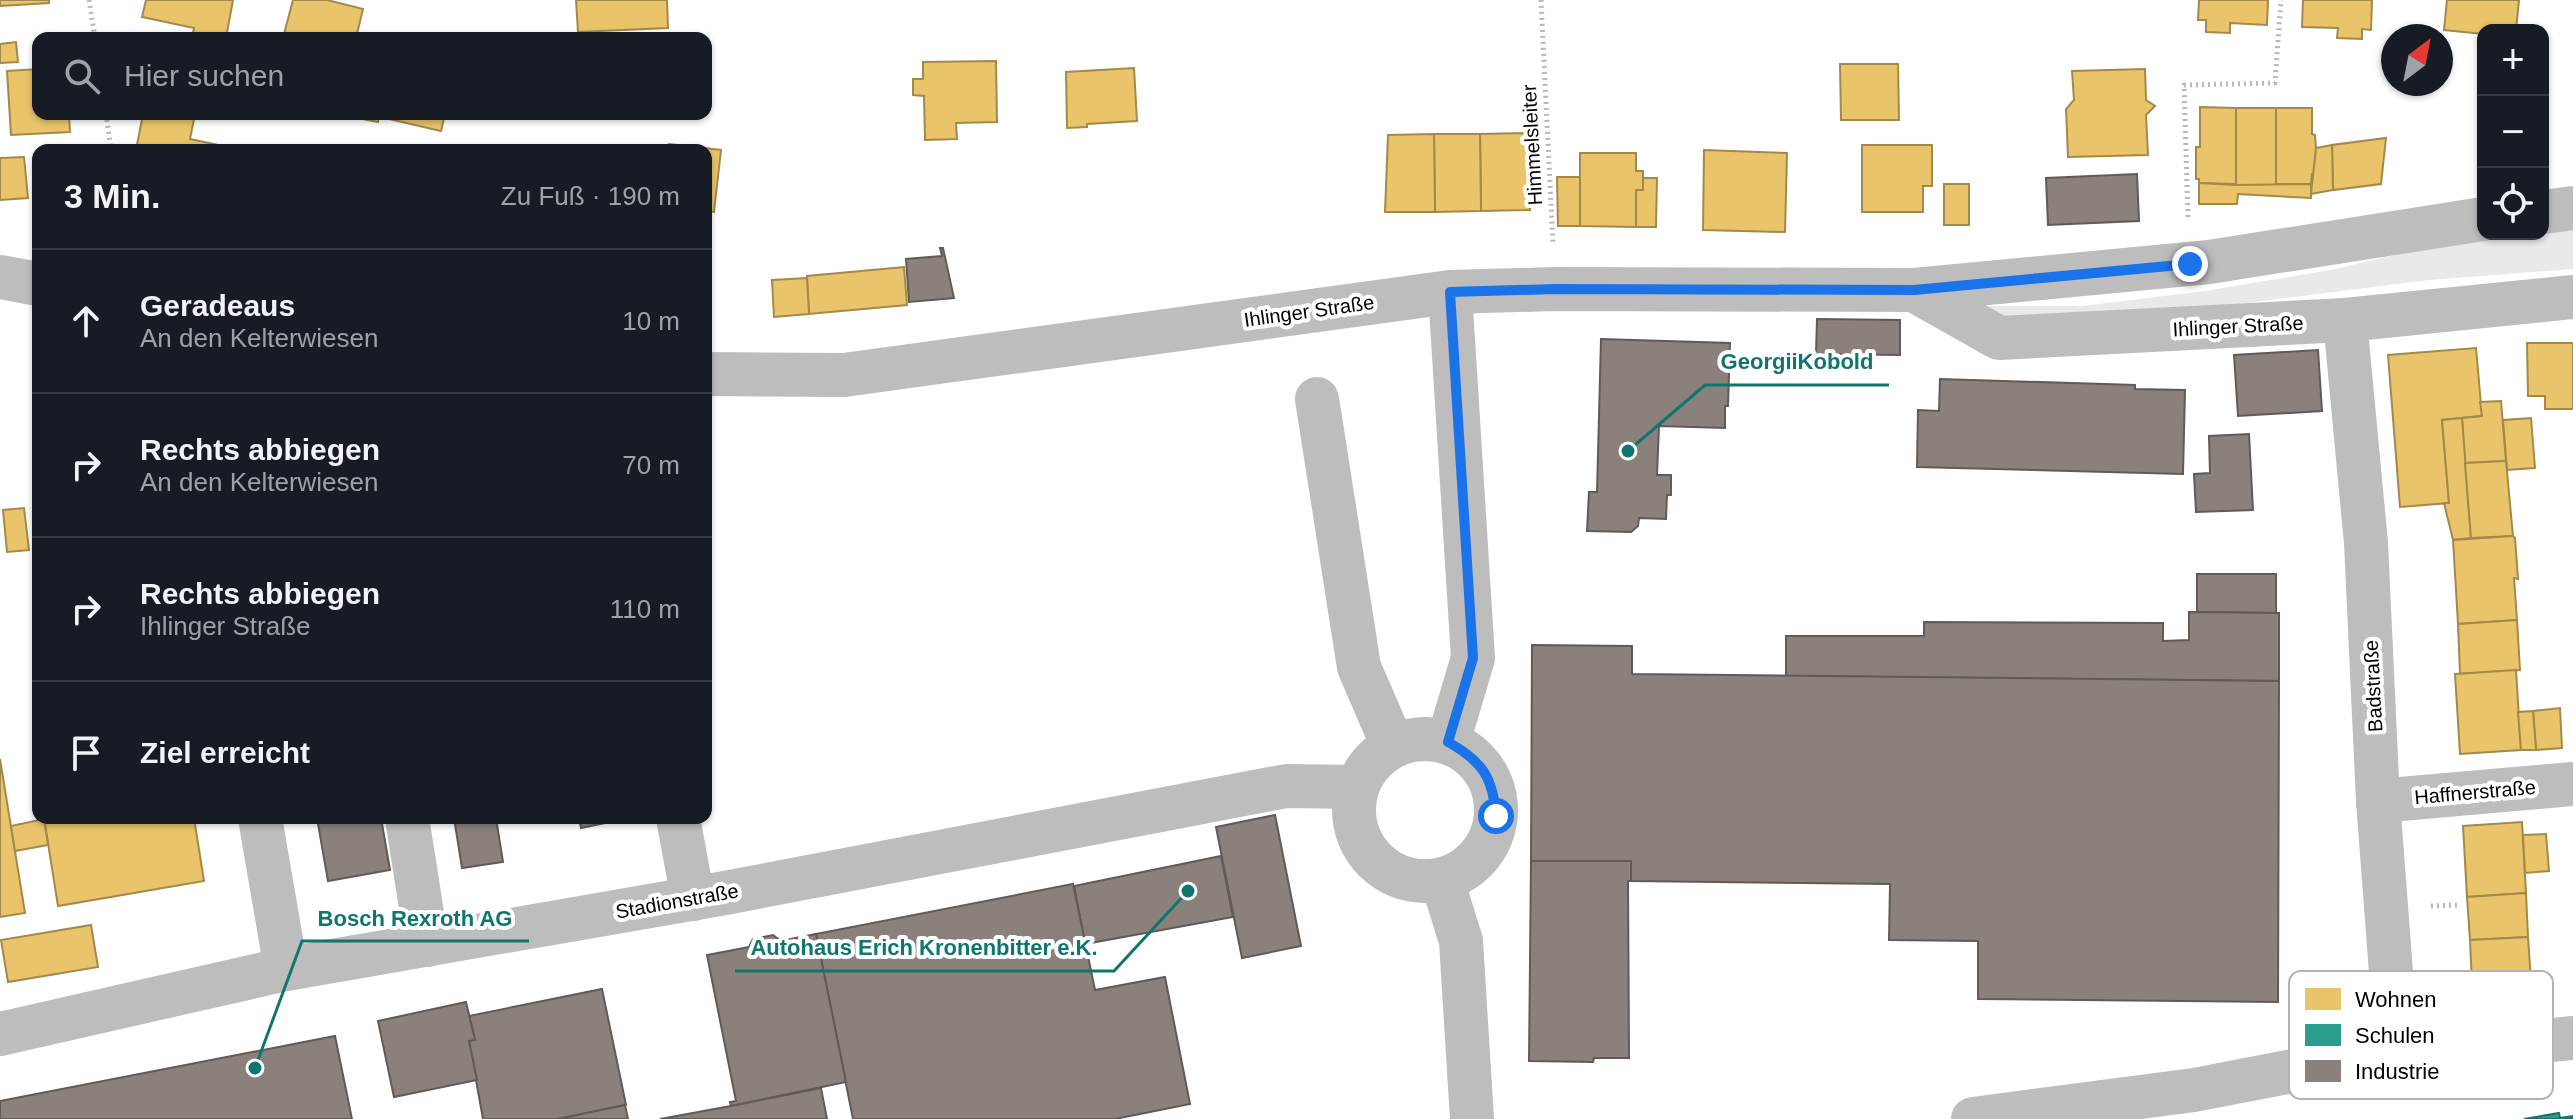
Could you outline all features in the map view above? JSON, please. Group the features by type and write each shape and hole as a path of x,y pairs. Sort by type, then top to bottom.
{"street":[{"path":"2549,211 2573,208"},
{"name":"Ihlinger Straße","path":"712,374 844,375 1450,292 1555,289 1914,290 2190,264 2477,220"},
{"path":"0,277 32,283"},
{"name":"Ihlinger Straße","path":"1914,290 1999,338 2345,320 2573,297"},
{"path":"1448,742 1473,658 1450,292"},
{"name":"Badstraße","path":"2345,320 2366,543 2378,801 2391,971"},
{"path":"1317,399 1359,667 1393,746"},
{"path":"1426,739 1448,742 1469,754 1485,771 1494,792 1496,816 1492,838 1479,858 1462,872 1442,880 1421,882 1399,877 1380,867 1365,851 1356,831 1353,809 1357,787 1368,767 1393,746 1426,739"},
{"name":"Haffnerstraße","path":"2378,801 2573,784"},
{"name":"Stadionstraße","path":"0,1034 286,969 693,899 1286,786 1357,787"},
{"path":"261,824 286,969"},
{"path":"408,824 427,945"},
{"path":"679,824 693,899"},
{"path":"1442,880 1461,941 1472,1119"},
{"path":"2553,1040 2573,1038"},
{"path":"1973,1119 2196,1105 2289,1080"}],"path":[{"path":"89,0 94,32"},
{"name":"Himmelsleiter","path":"1541,0 1555,289"},
{"path":"2190,264 2184,85 2275,83 2281,0"},
{"path":"107,120 110,144"}],"shaded area":[{"path":"2573,229 2573,269 2429,280 2078,324 1991,315 1989,306 2083,306 2205,291 2330,270 2443,244 2478,240 2549,240 2549,232"}],"building: Wohnen":[{"path":"0,0 49,0 49,3 0,6"},
{"path":"146,0 233,0 227,32 193,32 194,28 142,17"},
{"path":"293,0 327,0 363,9 357,32 285,32"},
{"path":"576,0 667,0 668,28 578,32"},
{"path":"2199,0 2268,0 2267,25 2230,23 2230,33 2206,32 2206,20 2198,20"},
{"path":"2303,0 2372,0 2371,30 2362,29 2362,39 2337,38 2338,28 2302,27"},
{"path":"2447,0 2519,0 2517,24 2477,24 2477,33 2453,31 2453,24 2445,24"},
{"path":"16,42 18,62 0,63 0,44"},
{"path":"996,61 997,122 956,123 957,139 925,140 924,96 913,95 913,79 923,79 923,62"},
{"path":"1840,64 1898,64 1899,120 1841,120"},
{"path":"1134,68 1137,121 1067,128 1066,72"},
{"path":"32,69 32,120 69,120 70,132 11,135 7,71"},
{"path":"2145,69 2146,100 2155,106 2146,115 2148,155 2068,157 2066,109 2074,100 2072,71"},
{"path":"2200,107 2236,108 2236,184 2199,183 2196,179"},
{"path":"2236,108 2276,108 2276,185 2236,185"},
{"path":"2276,108 2312,108 2312,134 2315,135 2316,148 2315,174 2312,174 2311,184 2276,184"},
{"path":"142,120 194,120 190,139 214,144 137,144"},
{"path":"393,120 444,120 441,131"},
{"path":"1526,133 1530,210 1481,211 1480,134"},
{"path":"1434,134 1480,134 1481,211 1435,212"},
{"path":"1434,134 1435,212 1385,212 1388,135"},
{"path":"2386,138 2381,184 2333,190 2332,145"},
{"path":"1862,145 1932,145 1932,186 1923,186 1923,212 1862,212"},
{"path":"2332,145 2333,190 2311,194 2316,148"},
{"path":"712,149 721,150 712,212"},
{"path":"1704,150 1787,153 1785,232 1703,230"},
{"path":"1580,153 1636,153 1636,171 1643,171 1643,190 1636,190 1636,227 1580,226"},
{"path":"24,157 28,198 0,200 0,158"},
{"path":"1557,177 1580,177 1580,226 1558,226"},
{"path":"1643,178 1657,178 1656,227 1636,227 1636,190 1643,190"},
{"path":"2199,183 2311,184 2311,198 2238,194 2237,204 2199,204"},
{"path":"1944,184 1969,184 1969,225 1944,225"},
{"path":"904,267 907,305 809,314 807,276"},
{"path":"807,278 809,314 774,317 772,280"},
{"path":"2527,343 2573,343 2573,409 2545,409 2545,396 2528,396"},
{"path":"2476,348 2482,416 2442,420 2449,503 2400,507 2388,355"},
{"path":"2501,401 2506,461 2465,463 2462,418 2482,416 2480,402"},
{"path":"2462,418 2471,538 2453,540 2444,503 2449,503 2442,420"},
{"path":"2531,418 2535,468 2507,470 2503,420"},
{"path":"2506,461 2513,536 2471,538 2465,463"},
{"path":"24,508 29,550 7,552 3,510"},
{"path":"2513,536 2518,579 2514,578 2517,620 2458,624 2453,540"},
{"path":"2517,620 2520,670 2460,674 2458,624"},
{"path":"2516,670 2521,750 2460,754 2455,674"},
{"path":"2560,708 2562,748 2536,750 2533,711"},
{"path":"2533,711 2536,750 2521,750 2518,712"},
{"path":"0,759 25,913 0,917"},
{"path":"32,822 32,824 45,824 48,845 15,851 11,826"},
{"path":"2522,822 2526,893 2467,897 2463,826"},
{"path":"45,824 195,824 204,881 58,906"},
{"path":"2546,834 2549,871 2525,873 2523,835"},
{"path":"2526,893 2528,937 2470,940 2467,897"},
{"path":"91,925 98,967 8,982 1,940"},
{"path":"2528,937 2530,971 2471,971 2470,940"}],"building: Schulen":[{"path":"2559,1113 2560,1118 2573,1116 2573,1119 2524,1119"}],"building: Industrie":[{"path":"2137,174 2139,221 2048,225 2046,178"},
{"path":"940,248 943,248 954,298 909,302 906,259 942,256"},
{"path":"1817,319 1900,320 1900,355 1816,354"},
{"path":"1601,339 1730,343 1725,428 1659,426 1657,475 1671,475 1666,519 1639,518 1638,526 1631,532 1587,531 1589,492 1597,492"},
{"path":"2318,350 2322,411 2238,416 2234,355"},
{"path":"1940,379 2135,385 2135,389 2185,390 2183,474 1917,467 1918,410 1939,411"},
{"path":"2249,434 2253,510 2196,512 2194,474 2210,473 2209,436"},
{"path":"2197,574 2276,574 2276,613 2197,612"},
{"path":"2189,612 2279,613 2279,681 1786,676 1786,636 1924,636 1924,622 2163,623 2163,641 2189,640"},
{"path":"1532,645 1632,646 1632,674 2279,681 2278,1002 1978,999 1978,941 1889,940 1890,884 1631,881 1631,861 1531,861"},
{"path":"1275,815 1301,946 1242,958 1216,827"},
{"path":"318,824 382,824 390,870 328,881"},
{"path":"455,824 497,824 503,862 462,868"},
{"path":"1221,856 1233,917 1085,944 1074,886"},
{"path":"1531,861 1631,861 1631,881 1628,881 1629,1058 1594,1058 1593,1062 1529,1061"},
{"path":"1073,884 1095,990 1165,977 1190,1104 1115,1119 853,1119 816,934"},
{"path":"816,934 846,1082 731,1106 730,1102 736,1101 707,955 749,947 753,939 773,935 781,941"},
{"path":"602,989 626,1105 558,1119 483,1119 469,1041 475,1040 469,1016"},
{"path":"466,1002 475,1040 469,1041 477,1080 394,1097 378,1021"},
{"path":"335,1036 352,1119 0,1119 0,1101"},
{"path":"821,1088 827,1119 660,1119 731,1106"},
{"path":"625,1105 628,1119 558,1119"}],"place":[{"name":"GeorgiiKobold","path":"1628,451"},
{"name":"Autohaus Erich Kronenbitter e.K.","path":"1188,891"},
{"name":"Bosch Rexroth AG","path":"255,1068"}],"route":[{"path":"1496,816 1494,792 1485,771 1469,754 1448,742 1473,658 1450,292 1555,289 1914,290 2190,264"}]}
